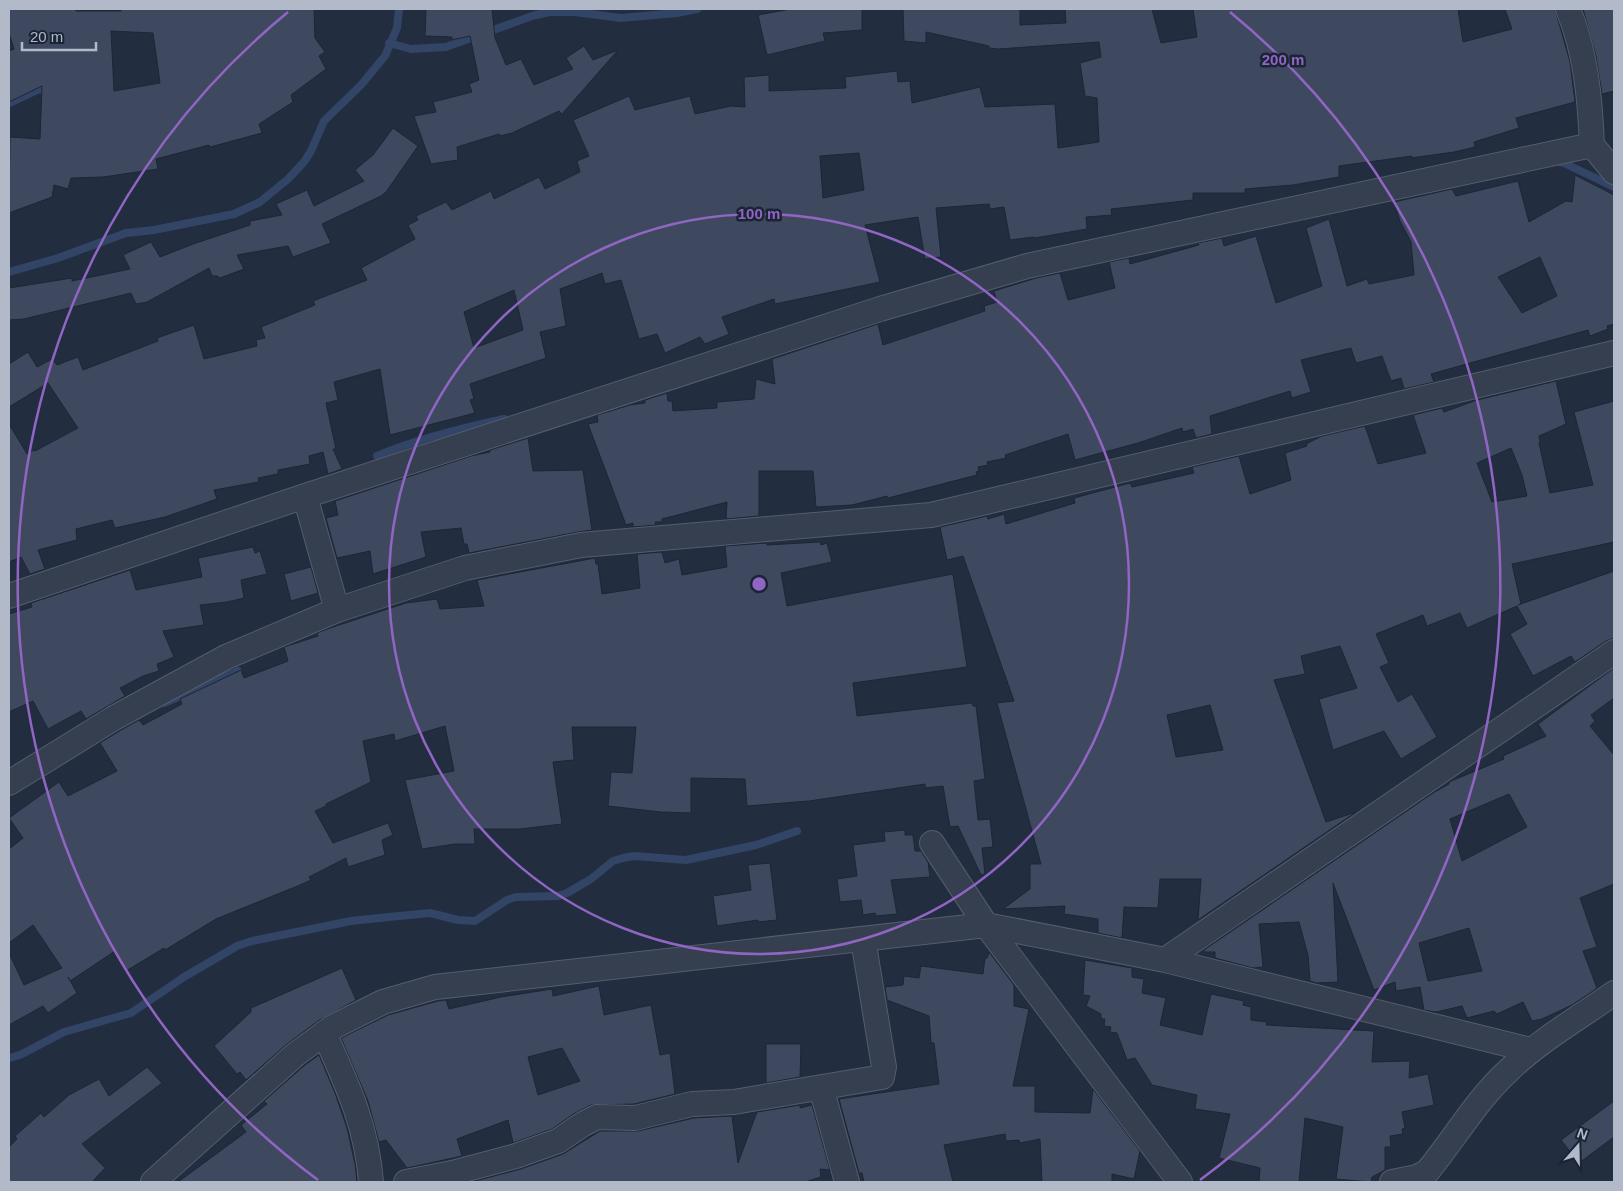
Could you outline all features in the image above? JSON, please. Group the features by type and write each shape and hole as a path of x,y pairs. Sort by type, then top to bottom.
{"street":[{"path":"1568,9 1583,58 1590,104 1592,145 1614,172"},
{"path":"9,596 305,496 880,309 1028,266 1592,145"},
{"path":"9,783 114,718 226,657 337,610 465,568 581,545 931,515 1614,353"},
{"path":"305,496 337,610"},
{"path":"1164,960 1614,652"},
{"path":"932,843 986,925 1180,1182"},
{"path":"153,1182 296,1054 333,1027 383,1002 435,986 986,925 1164,960 1531,1050"},
{"path":"406,1182 452,1173 516,1156 558,1141 582,1124 597,1117 635,1118 692,1104 734,1102 882,1077 884,1067 863,939"},
{"path":"1392,1182 1417,1177 1428,1172 1508,1070 1531,1050 1614,994"},
{"path":"324,1033 350,1090 363,1127 371,1182"},
{"path":"821,1087 847,1182"}],"building":[{"path":"9,9 121,11 121,9 314,9 315,38 325,52 319,56 326,69 291,95 293,102 259,124 262,133 156,159 158,169 103,177 71,178 68,189 54,185 52,197 9,213 10,137 40,139 42,86 9,102 9,51 14,49 9,33","holes":["111,31 153,33 160,83 114,91"]},
{"path":"426,9 492,9 495,38 506,65 521,59 534,85 573,69 566,58 584,46 593,60 618,50 562,114 559,111 512,133 500,136 499,134 457,147 458,160 431,164 414,116 436,112 433,102 472,92 469,84 479,80 470,36 452,40 452,37 425,36"},
{"path":"791,9 862,9 862,30 823,33 825,41 767,55 758,15"},
{"path":"903,9 1020,9 1020,25 1066,23 1065,9 1152,9 1161,43 1197,37 1193,9 1458,9 1463,42 1512,29 1505,9 1555,9 1570,62 1575,102 1516,118 1519,128 1474,142 1475,147 1454,152 1339,166 1339,177 1293,185 1245,189 1245,193 1193,193 1193,200 1111,209 1112,215 1086,217 1087,229 1035,238 1010,240 1004,207 990,209 989,204 936,208 941,257 925,259 918,217 865,225 880,282 775,304 774,299 722,317 729,334 705,344 700,337 665,353 657,334 639,339 621,280 605,284 602,273 560,289 566,326 540,332 546,358 470,384 474,399 470,400 475,413 390,435 380,369 334,382 338,400 326,403 336,449 333,449 342,469 328,474 323,452 309,456 310,464 278,470 278,474 258,478 259,482 214,490 217,499 165,517 115,528 112,520 76,529 77,540 38,550 45,569 30,574 21,557 9,562 9,424 27,454 78,428 48,383 9,407 9,364 28,352 37,367 52,359 57,365 78,357 83,370 158,341 157,338 194,325 204,359 257,346 256,340 265,338 261,327 315,305 313,301 367,280 361,268 415,239 408,225 418,220 416,216 446,202 452,210 491,191 494,199 539,177 545,189 580,172 577,161 589,156 573,120 629,96 635,110 690,96 695,114 731,106 745,107 744,77 769,75 769,91 846,88 845,77 897,71 898,82 910,81 912,103 980,87 985,107 1055,104 1058,148 1099,142 1097,98 1085,96 1080,63 1101,57 1099,42 998,49 926,32 926,43 904,41","holes":["859,153 864,190 823,198 820,156","514,290 523,330 474,348 464,312"]},
{"path":"1583,9 1614,9 1614,91 1602,94 1596,56"},
{"path":"393,128 418,146 386,192 322,224 331,243 293,257 288,246 237,255 244,269 220,278 212,276 209,268 147,302 136,304 131,293 24,319 9,320 9,288 72,278 72,281 130,269 123,255 151,242 160,257 250,225 250,221 282,215 276,204 307,190 314,206 364,181 355,170 373,155"},
{"path":"1575,175 1614,195 1614,324 1607,326 1608,329 1590,336 1588,330 1431,374 1434,382 1404,389 1401,378 1391,381 1382,356 1356,363 1351,348 1301,360 1311,392 1292,398 1290,391 1210,416 1212,434 1196,438 1193,429 1183,432 1182,428 1138,443 1075,460 1068,434 1005,455 1006,458 987,462 988,465 978,467 977,475 888,498 887,496 852,505 816,507 813,471 759,471 759,516 726,519 727,502 662,519 662,522 655,522 656,525 633,527 633,523 626,525 588,424 598,422 597,415 630,405 645,403 645,400 667,393 668,401 672,401 673,411 717,408 717,402 754,399 756,379 775,384 772,359 878,324 883,345 985,311 984,306 997,302 994,291 1036,278 1060,273 1068,300 1115,288 1109,262 1129,258 1130,264 1199,245 1198,243 1222,238 1224,246 1256,236 1276,303 1322,286 1306,228 1329,219 1347,286 1367,279 1369,284 1414,275 1411,242 1400,221 1394,202 1452,189 1456,196 1518,181 1529,222 1566,201 1572,202","holes":["1540,257 1557,296 1522,313 1498,277"]},
{"path":"1556,381 1566,424 1539,436 1550,493 1593,485 1574,412 1614,401 1614,542 1512,564 1521,604 1614,571 1614,638 1606,641 1575,662 1571,656 1533,676 1510,634 1527,624 1517,606 1467,628 1460,613 1427,626 1423,615 1376,634 1389,663 1380,667 1398,702 1412,694 1437,737 1401,759 1384,731 1333,750 1319,699 1357,688 1340,646 1301,656 1305,674 1274,680 1326,822 1356,812 1198,920 1201,879 1160,879 1158,908 1124,907 1122,938 1098,933 1098,919 1064,914 1065,906 1003,909 1030,889 1030,864 1041,864 997,703 1014,701 963,556 947,560 940,527 987,516 988,519 1004,514 1006,524 1075,503 1074,498 1130,483 1132,487 1194,473 1192,467 1239,456 1250,494 1291,480 1285,453 1307,446 1306,444 1322,436 1365,426 1378,464 1426,453 1413,415 1442,408 1444,412 1477,400","holes":["1511,448 1522,475 1527,496 1492,502 1477,463","1210,705 1223,750 1176,757 1167,715"]},
{"path":"528,438 533,471 583,470 592,530 469,553 467,544 464,544 461,528 421,532 426,557 373,574 370,551 337,558 326,518 338,515 335,501 471,456 490,452 490,450"},
{"path":"820,542 821,545 827,543 832,562 781,573 787,606 953,574 967,667 853,683 857,716 972,703 973,706 976,706 985,779 974,781 978,820 990,819 993,847 982,848 985,874 981,875 958,826 950,827 943,786 925,788 925,784 809,801 747,806 745,779 691,778 691,813 661,812 608,806 611,772 632,773 636,727 572,727 574,760 553,762 562,824 520,829 474,829 475,844 455,844 422,849 405,780 454,771 445,726 395,741 394,734 363,741 371,782 315,811 333,843 388,823 393,835 382,840 385,855 348,867 346,858 309,877 311,880 216,919 126,971 115,951 70,981 77,993 48,1013 43,1006 9,1025 9,953 24,985 62,968 33,925 9,943 9,849 23,838 9,818 59,782 68,796 117,771 100,743 139,720 143,725 182,704 180,699 241,670 244,678 288,661 284,647 318,636 317,633 327,629 406,603 437,599 440,609 484,606 477,580 595,558 596,564 598,564 602,594 640,588 637,554 662,552 665,563 679,559 682,575 727,567 725,546"},
{"path":"253,547 255,553 260,551 267,574 241,580 244,598 200,605 204,625 163,631 174,657 157,664 159,671 143,676 120,688 125,696 86,719 81,711 48,729 33,701 9,712 9,614 32,607 31,603 130,570 136,590 202,577 198,558"},
{"path":"311,567 318,593 291,601 284,574"},
{"path":"1614,668 1614,698 1591,715 1595,721 1590,726 1614,755 1614,884 1580,898 1597,947 1583,951 1597,988 1593,991 1572,1005 1542,1019 1532,1021 1523,1002 1497,1014 1494,1011 1467,1018 1462,1006 1436,1012 1424,1010 1420,987 1396,991 1395,982 1374,990 1333,883 1338,982 1316,983 1310,981 1308,955 1299,922 1259,924 1263,967 1253,968 1215,958 1215,952 1204,952 1204,950 1433,793 1449,784 1449,782 1504,759 1503,756 1546,736 1538,724","holes":["1509,794 1527,827 1462,861 1450,819","1469,928 1482,971 1428,981 1419,943"]},
{"path":"905,830 905,835 913,835 915,851 921,851 928,862 930,877 891,880 897,914 876,916 875,913 863,915 861,900 840,902 837,879 857,876 853,845 885,841 884,832"},
{"path":"770,863 777,920 758,922 758,920 717,926 713,896 751,890 748,865"},
{"path":"989,952 1014,985 1014,1006 1029,1009 1013,1086 1035,1086 1035,1112 1090,1113 1093,1089 1140,1151 1134,1179 1112,1174 1112,1182 1042,1182 1040,1139 1020,1143 1019,1140 1006,1141 1005,1134 944,1145 953,1182 864,1182 862,1173 859,1173 839,1099 939,1084 934,1043 931,1043 929,1016 887,1000 885,987 903,985 904,976 919,978 921,966 983,974 985,958 987,958"},
{"path":"1085,960 1132,968 1132,977 1144,979 1142,993 1166,998 1160,1025 1202,1035 1211,994 1244,1001 1243,1005 1251,1007 1251,1020 1267,1022 1266,1025 1374,1031 1372,1062 1410,1061 1409,1078 1428,1074 1434,1105 1402,1112 1405,1128 1402,1129 1403,1134 1390,1136 1391,1147 1385,1147 1385,1170 1372,1177 1371,1182 1336,1179 1343,1127 1305,1118 1299,1182 1259,1182 1260,1168 1219,1158 1230,1114 1195,1109 1197,1095 1152,1085 1135,1058 1127,1060 1117,1033 1110,1032 1111,1027 1104,1026 1105,1019 1101,1019 1101,1014 1086,1006 1090,996 1083,995"},
{"path":"342,968 356,1000 318,1021 287,1044 246,1080 240,1072 237,1074 214,1046 251,1012 251,1008"},
{"path":"599,986 604,1015 651,1005 660,1055 670,1053 675,1094 634,1104 591,1105 575,1113 552,1129 513,1143 508,1120 457,1139 462,1156 407,1168 386,1140 379,1142 368,1101 341,1038 388,1015 438,1001 446,1000 449,1009 501,997 552,989 553,996","holes":["562,1048 580,1081 538,1095 528,1057"]},
{"path":"766,1044 801,1044 800,1077 766,1083"},
{"path":"319,1055 347,1128 357,1182 178,1182 246,1132 241,1125 267,1104 264,1101"},
{"path":"147,1067 162,1083 82,1144 105,1168 92,1182 9,1182 9,1147 17,1139 15,1136 41,1113 44,1117 69,1095 99,1079 109,1096"},
{"path":"1614,1101 1614,1137 1579,1163 1561,1140"},
{"path":"800,1105 800,1108 812,1105 830,1170 820,1169 821,1177 805,1182 471,1182 521,1169 563,1154 600,1131 638,1131 694,1118 732,1116 738,1163 757,1112"}],"waterway":[{"path":"9,272 58,258 126,233 154,230 234,214 260,202 288,179 304,162 324,121 361,85 385,56 397,28 399,9"},
{"path":"389,43 411,49 446,47 532,16 549,12 575,12 621,18 677,13 697,9"},
{"path":"9,103 37,90 50,88"},
{"path":"1556,161 1614,187"},
{"path":"377,456 440,434 504,419"},
{"path":"164,703 238,671"},
{"path":"9,1058 20,1055 64,1032 131,1013 184,977 237,946 252,941 351,921 430,913 458,920 475,921 507,900 516,897 558,896 567,893 591,879 613,861 623,858 634,856 686,860 756,845 797,831"}]}
